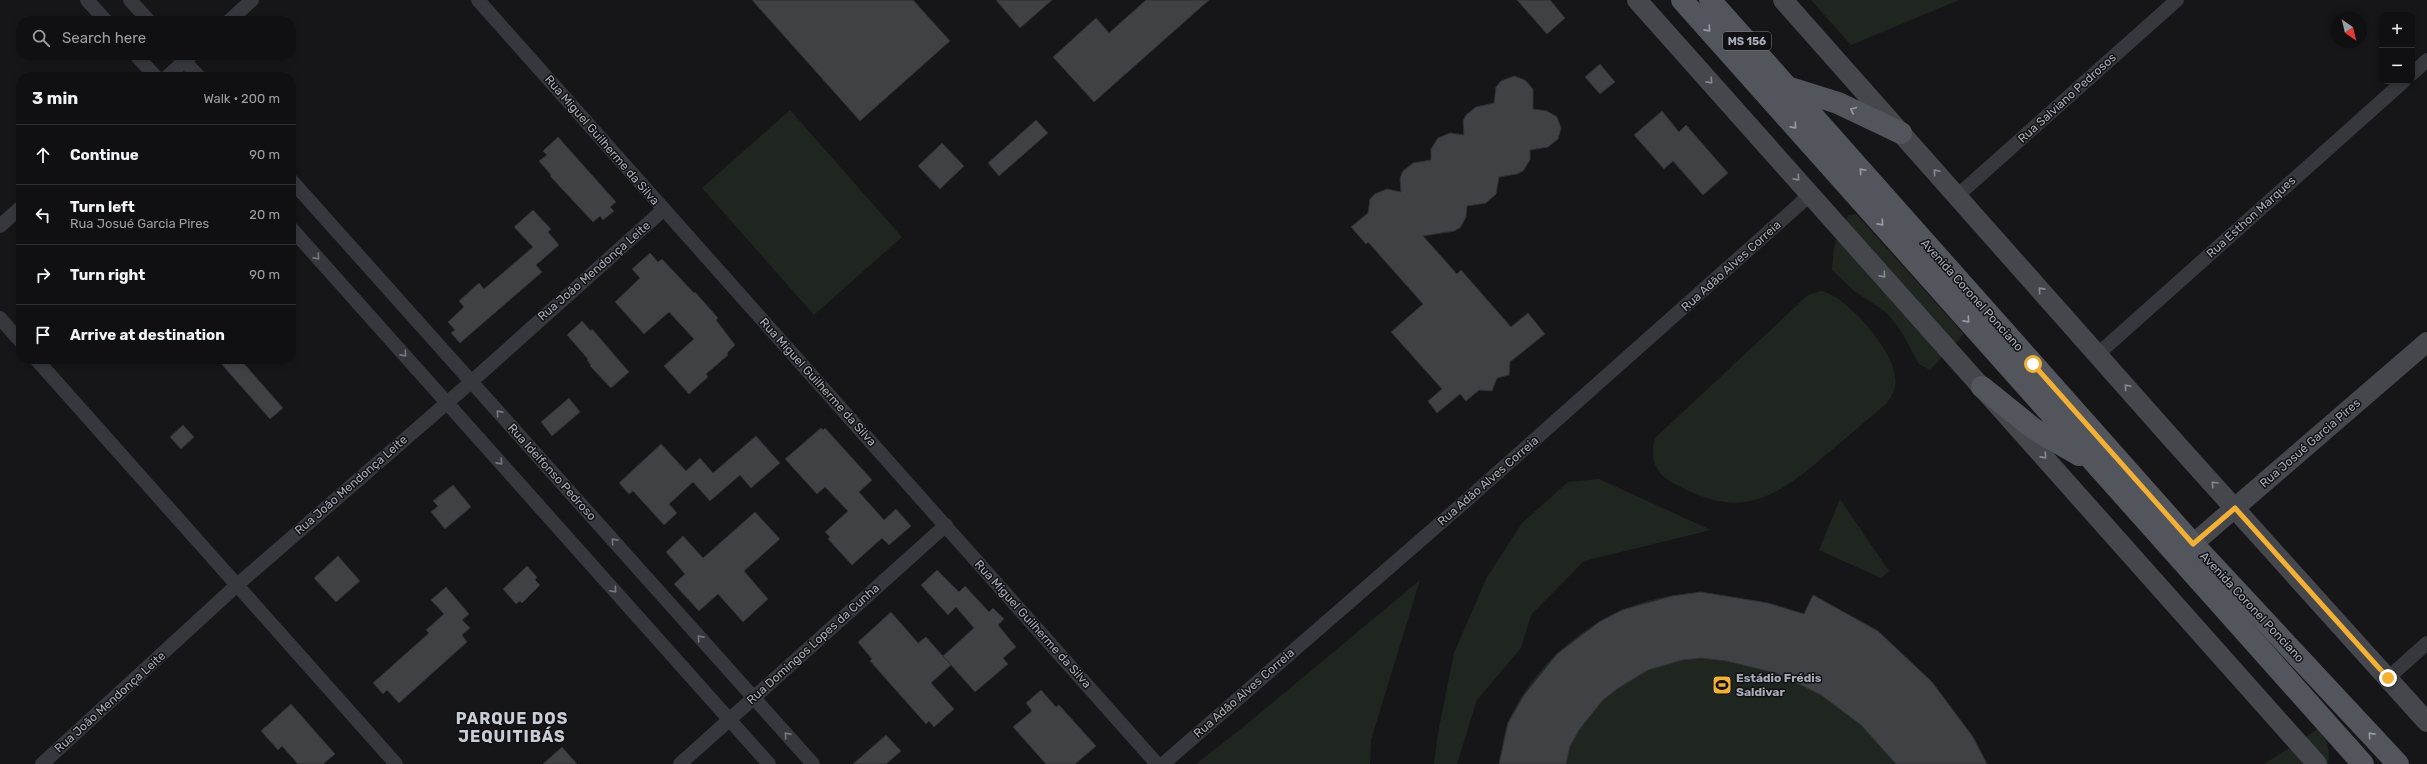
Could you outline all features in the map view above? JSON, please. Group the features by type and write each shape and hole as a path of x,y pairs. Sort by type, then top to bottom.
{"main road":[{"path":"1637,0 2316,764"},
{"path":"1682,0 2363,764"},
{"name":"Avenida Coronel Ponciano","path":"1710,0 2193,544 2398,764"},
{"path":"1783,0 1900,133 2427,722"},
{"path":"1787,87 1838,104 1900,133"},
{"name":"Rua Josué Garcia Pires","path":"2193,544 2427,342"},
{"path":"1982,387 2034,428 2096,465"}],"street":[{"path":"87,0 101,16"},
{"path":"130,0 144,16"},
{"path":"234,16 252,0"},
{"name":"Rua Miguel Guilherme da Silva","path":"478,0 663,210 1158,764"},
{"name":"Rua Salviano Pedrosos","path":"1957,196 2177,0"},
{"path":"141,60 151,72"},
{"path":"172,72 182,60"},
{"path":"187,60 196,72"},
{"path":"2415,71 2427,60"},
{"name":"Rua Esthon Marques","path":"2098,354 2401,84"},
{"name":"Rua Idelfonso Pedroso","path":"296,186 813,764"},
{"name":"Rua Adão Alves Correia","path":"1163,764 1460,506 1811,194"},
{"name":"Rua João Mendonça Leite","path":"42,764 237,585 446,402 471,382 663,210"},
{"path":"0,226 16,212"},
{"path":"296,234 769,764"},
{"path":"0,318 16,336"},
{"path":"40,364 396,764"},
{"name":"Rua Domingos Lopes da Cunha","path":"680,764 946,525"},
{"path":"2388,678 2427,643"}],"shaded area":[{"path":"1811,0 1959,0 1851,45"},
{"path":"790,110 902,237 814,315 702,188"},
{"path":"1856,214 1964,334 1930,370 1919,364 1901,331 1887,313 1853,290 1832,270 1834,247 1838,234 1849,215"},
{"path":"1821,291 1843,302 1855,313 1867,325 1886,352 1892,365 1895,376 1895,384 1894,391 1886,404 1802,474 1785,487 1768,496 1751,501 1734,503 1716,500 1696,494 1673,483 1662,475 1653,458 1653,445 1655,438 1808,295"},
{"path":"1599,479 1711,530 1584,561 1531,615 1521,648 1477,700 1457,764 1434,764 1438,733 1454,653 1487,577 1522,523 1568,482"},
{"path":"1840,499 1889,571 1881,578 1819,550"},
{"path":"1420,580 1371,740 1370,764 1196,764 1242,728"},
{"name":"Estádio Frédis Saldivar","path":"1701,592 1768,603 1828,624 1976,764 1499,764 1506,727 1519,701 1532,681 1547,663 1565,646 1604,619 1625,609 1660,598"},
{"path":"2318,729 2328,745 2328,764 2264,764"}],"building":[{"path":"752,0 913,0 950,41 860,121"},
{"path":"996,0 1052,0 1020,28"},
{"path":"1146,0 1209,0 1094,102 1053,57 1096,18 1109,33"},
{"path":"1517,0 1550,0 1565,18 1547,34"},
{"path":"1600,64 1615,82 1600,94 1585,77"},
{"path":"1514,76 1525,80 1533,89 1533,109 1547,111 1557,117 1561,128 1558,139 1548,147 1530,150 1530,160 1523,171 1517,174 1499,177 1496,194 1486,203 1467,206 1466,217 1460,228 1454,231 1423,236 1457,274 1461,270 1511,327 1528,313 1545,334 1510,362 1509,375 1497,378 1492,391 1479,390 1466,401 1460,394 1437,413 1428,401 1442,389 1391,332 1423,304 1368,242 1366,244 1351,227 1368,213 1370,199 1375,194 1387,189 1401,192 1400,178 1403,171 1413,163 1431,160 1431,149 1438,138 1450,133 1464,135 1463,121 1466,115 1476,107 1494,103 1496,87 1501,81"},
{"path":"1662,111 1679,132 1686,125 1728,173 1703,195 1673,161 1664,169 1634,135"},
{"path":"1036,120 1048,133 999,176 988,163"},
{"path":"558,137 616,202 610,207 614,211 603,220 600,216 593,222 550,176 551,175 539,161 547,155 543,151"},
{"path":"942,143 964,166 940,189 918,166"},
{"path":"533,210 551,229 548,232 559,245 536,265 542,272 460,343 451,333 455,330 448,322 464,307 459,301 479,283 484,289 533,247 514,227"},
{"path":"650,253 658,262 662,259 694,293 695,292 718,318 716,320 735,345 727,353 728,355 706,374 708,377 689,394 664,366 694,339 669,312 644,334 615,302 640,278 632,269"},
{"path":"582,321 591,331 592,329 629,372 611,388 590,366 591,365 587,360 588,359 567,335"},
{"path":"221,364 244,364 283,408 270,419"},
{"path":"569,398 580,412 552,436 541,422"},
{"path":"183,425 194,437 181,449 170,437"},
{"path":"821,428 823,430 825,428 872,480 859,492 884,520 896,509 911,526 889,545 882,538 852,565 828,539 830,537 825,532 848,511 825,487 817,494 785,459"},
{"path":"756,436 780,463 751,488 740,475 710,501 693,482 669,504 677,513 664,525 633,491 629,494 619,483 661,444 686,471 700,458 713,473"},
{"path":"453,485 471,507 445,529 431,512 438,506 433,501"},
{"path":"755,512 780,539 744,571 768,599 743,622 718,594 699,611 674,584 685,574 666,552 683,536 703,558"},
{"path":"338,556 360,581 336,602 314,578"},
{"path":"527,566 537,577 535,580 540,585 522,603 520,601 516,604 503,589"},
{"path":"937,570 959,592 965,586 989,612 993,608 1004,619 998,625 1016,647 1003,658 1008,664 975,692 943,656 974,628 956,607 948,615 921,585"},
{"path":"446,587 469,614 462,620 470,628 462,635 467,642 399,703 387,690 383,694 373,683 429,633 426,630 444,614 431,600"},
{"path":"1701,592 1768,603 1804,614 1813,595 1878,631 1932,682 1973,737 1987,764 1896,764 1861,725 1821,695 1776,673 1726,661 1701,658 1683,660 1648,670 1617,689 1602,701 1579,730 1570,746 1566,764 1499,764 1508,723 1524,695 1557,654 1599,622 1622,610 1672,596"},
{"path":"891,612 918,643 926,637 951,665 931,683 954,709 934,727 929,721 926,724 870,661 872,659 858,642"},
{"path":"1041,690 1056,707 1059,705 1096,746 1075,764 1046,764 1013,727 1032,711 1026,703"},
{"path":"291,704 335,754 323,764 298,764 282,746 278,750 261,731"},
{"path":"886,735 901,751 886,764 853,764"},
{"path":"562,747 577,764 543,764"}],"place":[{"name":"Estádio Frédis Saldivar","path":"1722,685"}],"district":[{"name":"PARQUE DOS JEQUITIBÁS","path":"512,727"}],"route":[{"path":"2033,364 2193,544 2235,508 2388,678"}]}
